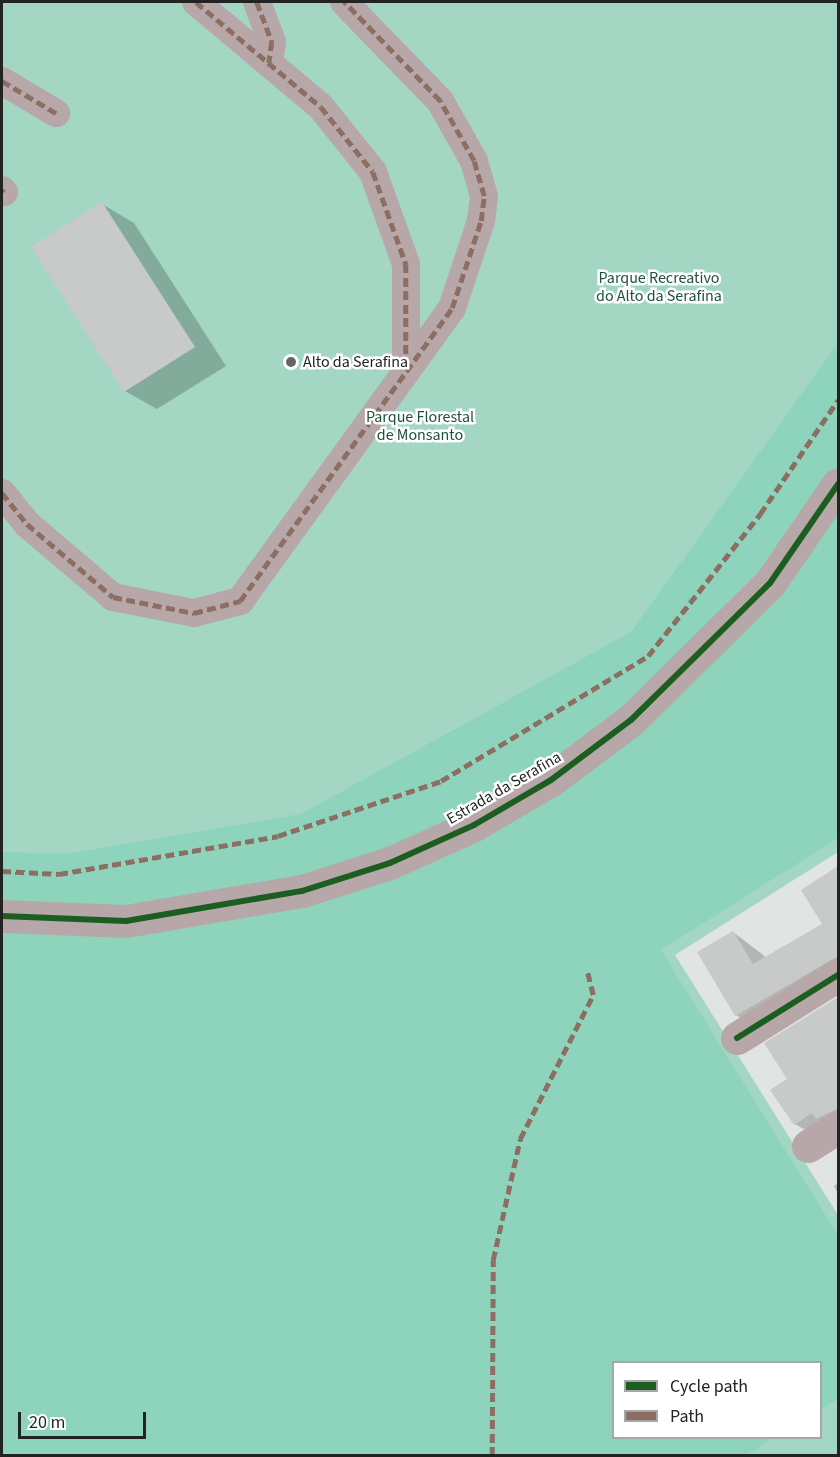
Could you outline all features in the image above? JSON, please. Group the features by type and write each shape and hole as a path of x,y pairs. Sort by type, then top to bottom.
{"street":[{"path":"196,2 321,107 373,172 406,264 406,367"},
{"path":"257,2 272,42 269,63"},
{"path":"2,492 27,524 113,597 194,613 240,601 406,367 452,308 473,254 484,196 460,130 440,101 344,2"},
{"path":"2,81 56,113"},
{"name":"Estrada da Serafina","path":"2,916 126,921 291,893 390,863 474,825 551,780 631,720 770,583 838,484"},
{"path":"737,1038 838,975"},
{"path":"808,1146 838,1127"}],"green space":[{"name":"Parque Florestal de Monsanto","path":"2,2 838,2 838,852 675,955 838,1215 838,1455 2,1456"},
{"path":"838,343 838,838 661,950 838,1235 838,1399 822,1408 822,1361 612,1361 612,1439 771,1439 745,1456 2,1456 2,852 66,854 301,814 631,632"}],"building":[{"path":"102,202 195,347 124,392 31,247"},
{"path":"838,866 838,956 735,1016 697,952 733,931 753,964 822,924 801,890"},
{"path":"838,997 838,1108 816,1119 812,1113 794,1125 770,1090 787,1079 764,1043"}],"marked path":[{"path":"196,2 321,107 373,172 406,264 406,367"},
{"path":"257,2 272,42 269,63"},
{"path":"2,493 27,524 113,597 194,613 240,601 452,308 481,221 484,196 474,161 440,101 344,2"},
{"path":"2,81 56,113"},
{"path":"2,871 59,874 278,836 441,781 648,656 760,514 838,400"},
{"path":"492,1456 493,1260 520,1139 593,995 587,971"}],"cycle path":[{"path":"2,916 126,921 302,891 390,863 474,825 551,780 631,720 770,583 838,484"},
{"path":"737,1038 838,975"}],"place":[{"name":"Alto da Serafina","path":"291,362"}],"park label":[{"name":"Parque Recreativo do Alto da Serafina","path":"659,287"}]}
